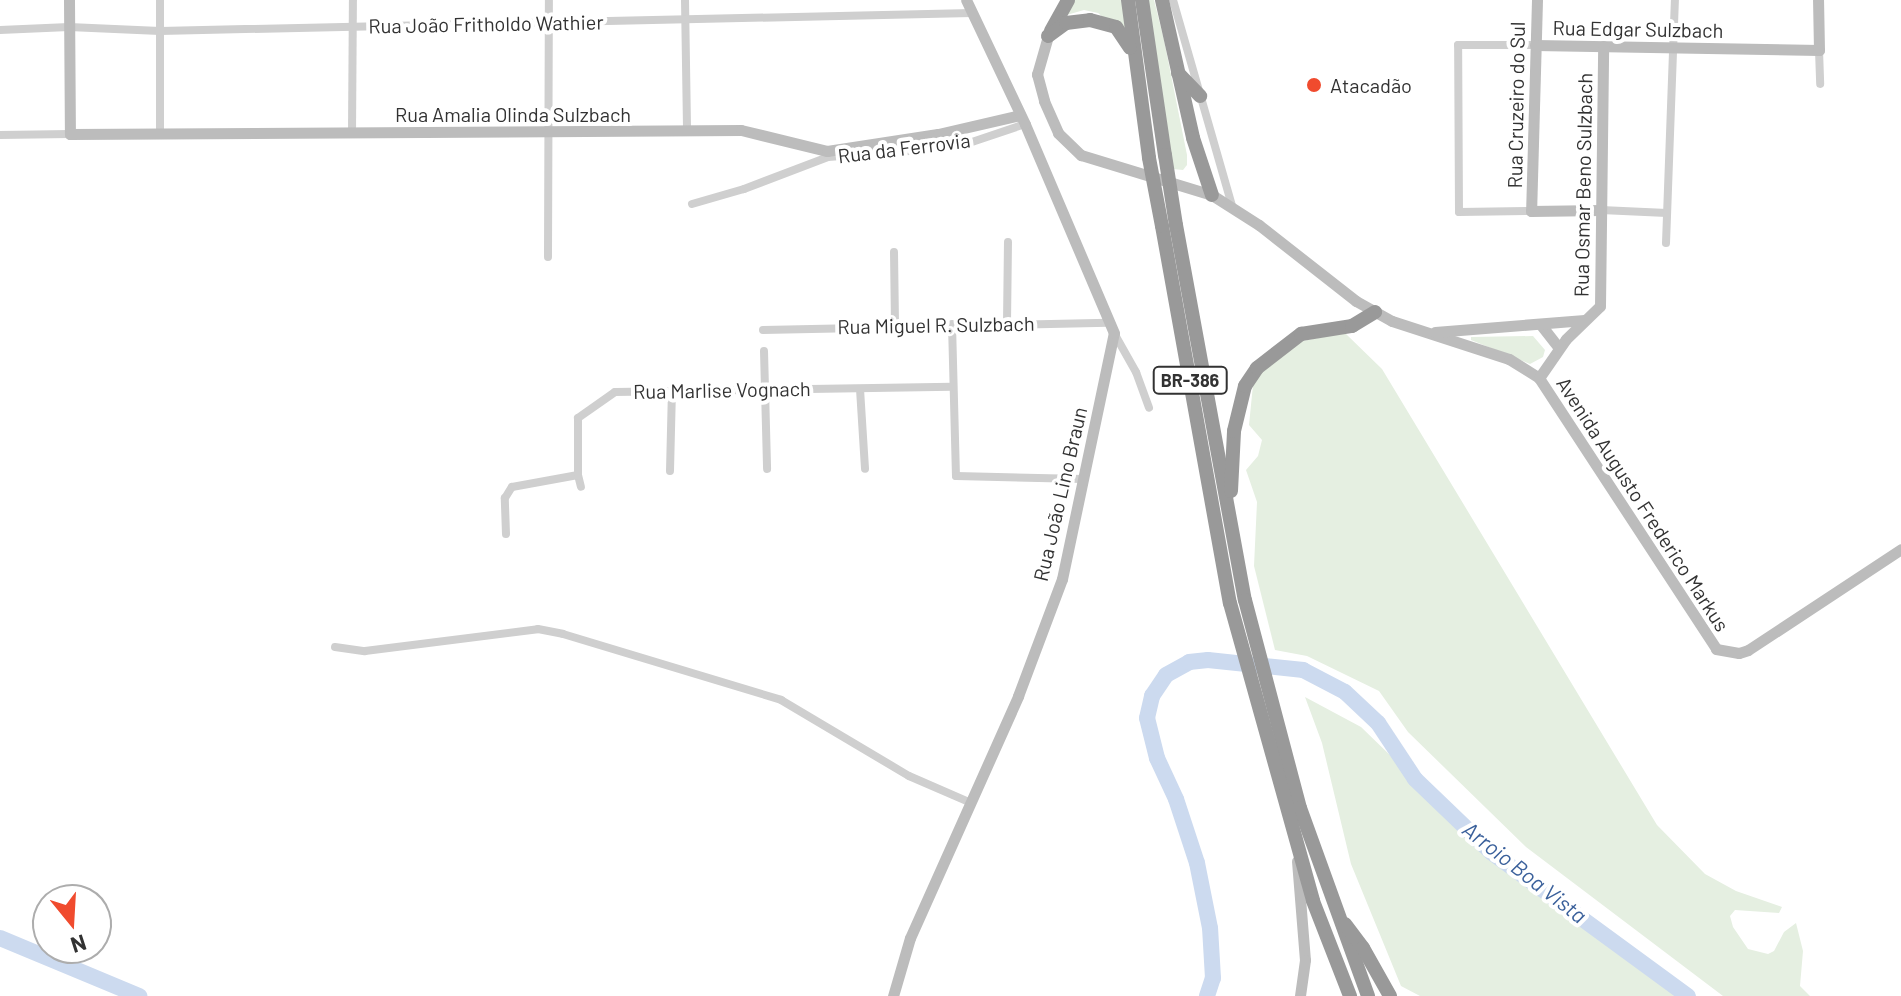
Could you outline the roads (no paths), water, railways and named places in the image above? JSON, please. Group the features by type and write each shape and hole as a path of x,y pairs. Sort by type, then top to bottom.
{"highway":[{"path":"1048,36 1068,0"},
{"name":"BR-386","path":"1128,0 1134,55 1157,156 1230,603 1277,752 1368,996"},
{"name":"BR-386","path":"1142,0 1157,156"},
{"path":"1162,0 1178,73 1212,195"},
{"path":"1048,36 1074,20 1098,21 1116,27 1134,55"},
{"path":"1178,73 1200,96"},
{"name":"BR-386","path":"1169,226 1295,841 1313,901 1350,996"},
{"path":"1230,515 1234,431 1245,386 1257,368 1301,334 1352,326 1381,315"},
{"path":"1335,911 1363,948 1390,996"}],"street":[{"path":"69,0 70,134"},
{"path":"160,0 160,133"},
{"path":"352,132 353,0"},
{"path":"548,257 549,0"},
{"path":"685,0 687,131"},
{"path":"966,0 1022,120 1111,328 1136,372 1149,408"},
{"path":"1173,0 1232,206"},
{"name":"Rua Cruzeiro do Sul","path":"1531,211 1537,0"},
{"path":"1666,243 1675,0"},
{"path":"1818,0 1820,84"},
{"name":"Rua João Fritholdo Wathier","path":"0,30 69,27 160,31 972,13"},
{"name":"Avenida Augusto Frederico Markus","path":"1048,36 1037,74 1049,117 1070,146 1103,165 1175,181 1212,195 1313,265 1356,301 1381,315 1509,359 1539,378 1716,649 1739,653 1748,650 1901,549"},
{"name":"Rua Edgar Sulzbach","path":"1531,211 1459,212 1458,45 1819,50"},
{"name":"Rua Osmar Beno Sulzbach","path":"1586,320 1600,306 1603,46"},
{"name":"Rua Amalia Olinda Sulzbach","path":"0,135 741,130 828,154 1022,120"},
{"name":"Rua da Ferrovia","path":"692,204 828,154"},
{"path":"1531,211 1667,213"},
{"path":"1007,323 1008,242"},
{"path":"894,252 895,325"},
{"path":"1429,332 1586,320"},
{"path":"1539,378 1559,348 1586,320"},
{"name":"Rua Miguel R. Sulzbach","path":"763,330 1007,323 1111,328"},
{"path":"952,324 956,476 1083,479"},
{"path":"1541,325 1559,348"},
{"name":"Rua João Lino Braun","path":"893,996 910,938 1018,696 1062,579 1111,328"},
{"path":"764,351 767,469"},
{"name":"Rua Marlise Vognach","path":"578,475 578,418 615,392 952,387"},
{"path":"860,389 865,469"},
{"path":"670,471 672,391"},
{"path":"506,534 503,510 512,487 578,475 581,487"},
{"path":"335,647 365,651 538,629 563,634 781,700 909,776 969,802"},
{"path":"1295,841 1305,960 1300,996"}],"waterway":[{"name":"Arroio Boa Vista","path":"1207,996 1213,978 1210,928 1197,863 1176,799 1157,758 1147,718 1152,696 1166,675 1189,662 1208,660 1303,670 1345,692 1378,723 1415,779 1491,852 1688,996"},
{"name":"Arroio Boa Vista","path":"0,938 139,996"}],"place":[{"name":"Atacadão","path":"1314,85"}]}
